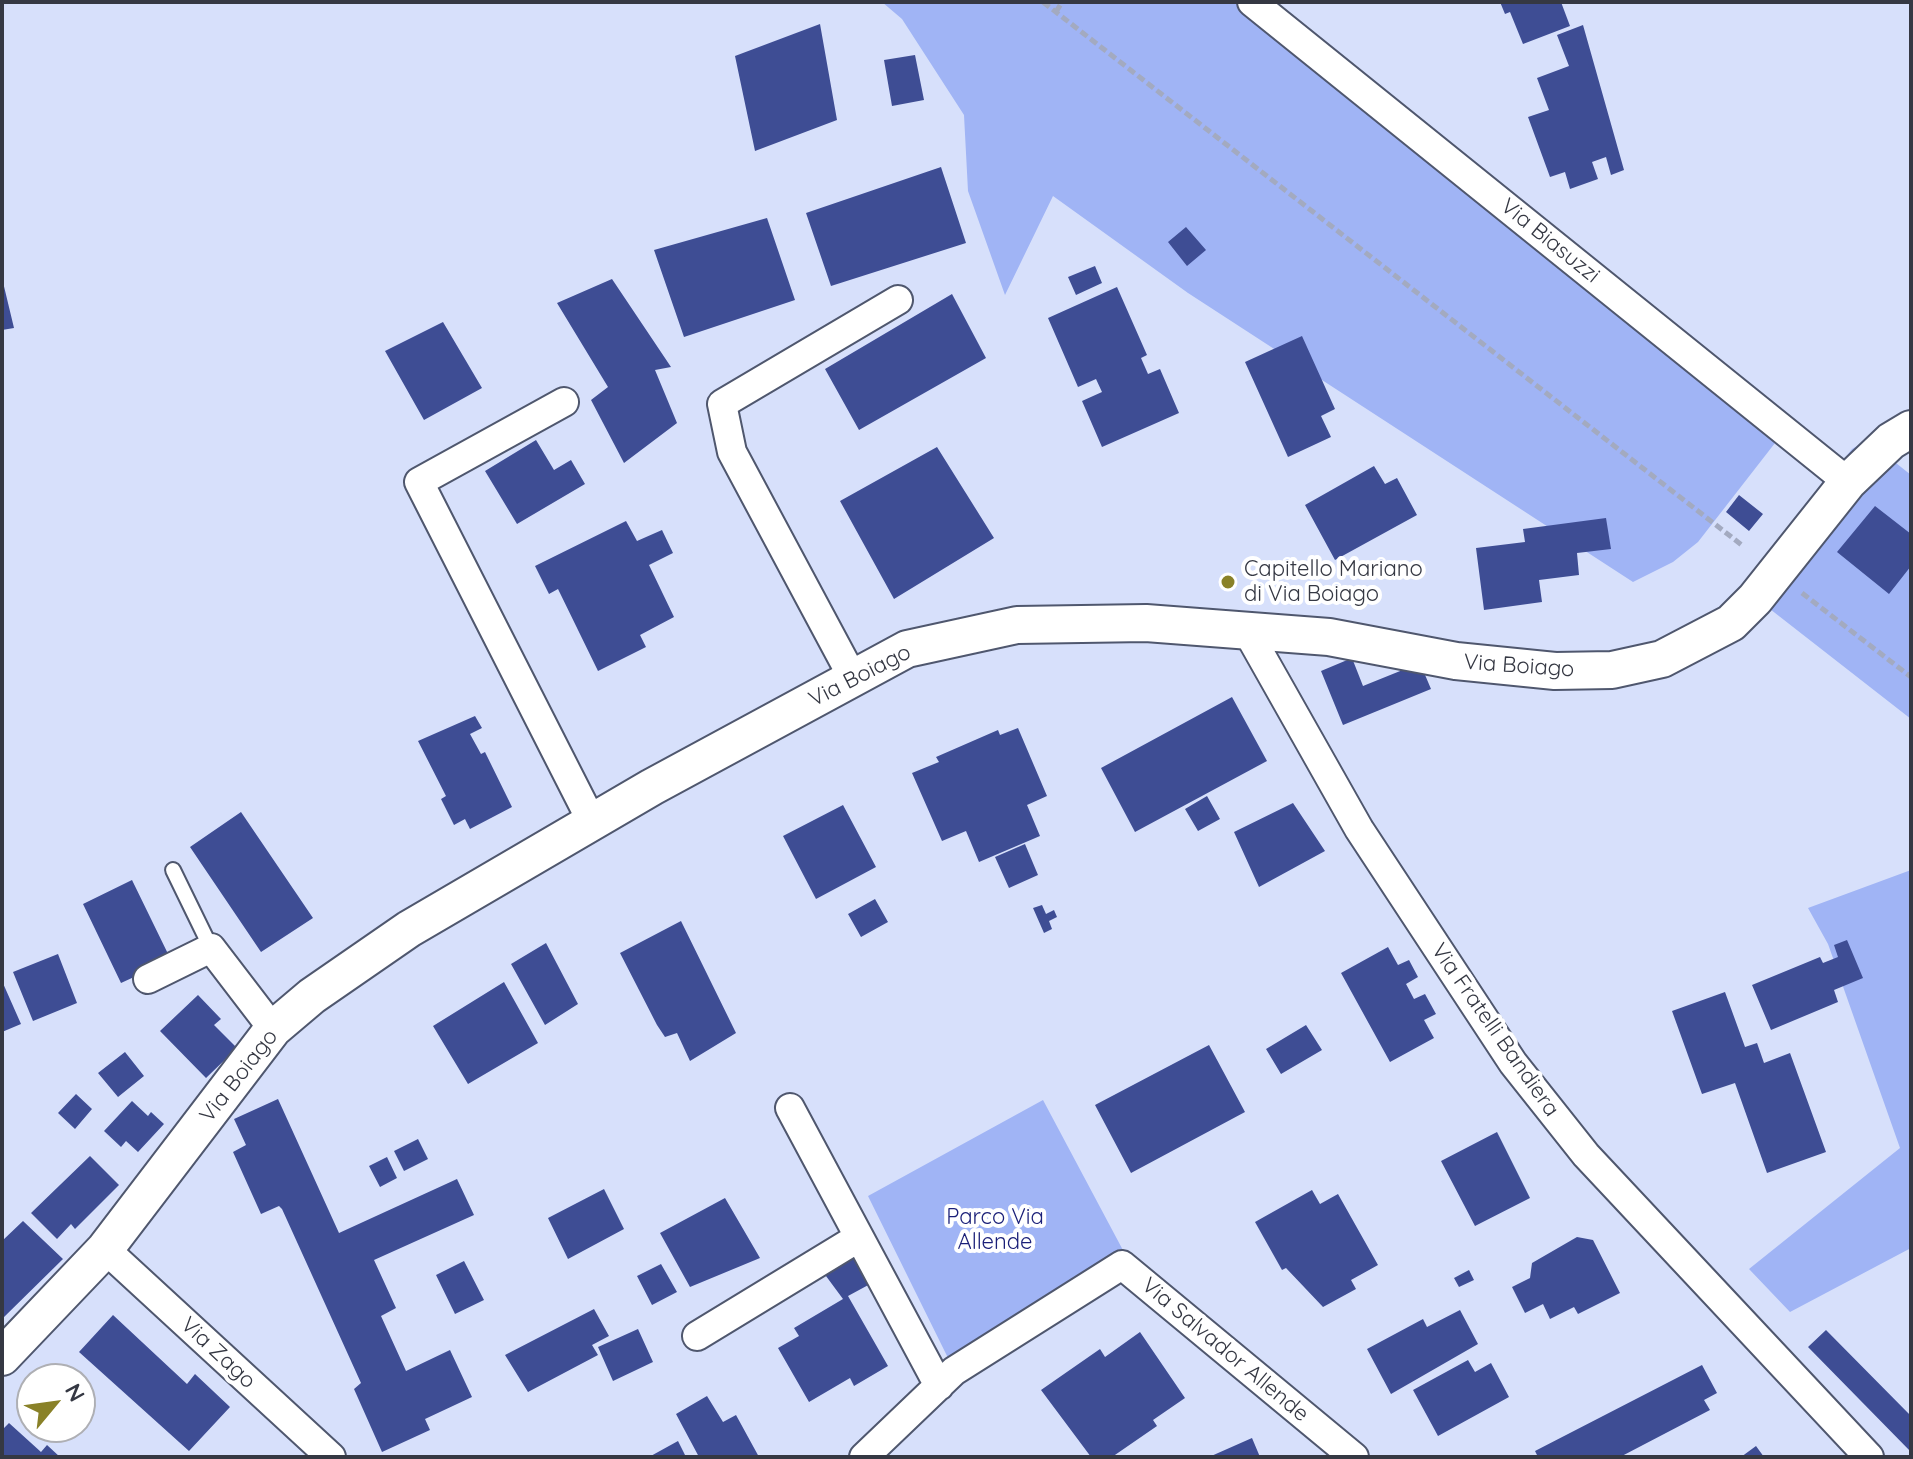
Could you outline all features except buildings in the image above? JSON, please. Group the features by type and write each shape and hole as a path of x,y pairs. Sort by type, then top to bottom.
{"street":[{"name":"Via Biasuzzi","path":"1252,2 1848,482"},
{"path":"853,678 732,452 722,404 898,300"},
{"path":"564,402 419,482 592,822"},
{"name":"Via Boiago","path":"2,1357 105,1249 273,1029 359,961 592,822 907,649 1017,625 1146,623 1329,637 1456,661 1555,671 1612,670 1662,659 1731,623 1848,482 1891,441 1911,429"},
{"name":"Via Fratelli Bandiera","path":"1246,629 1359,829 1513,1063 1586,1155 1869,1457"},
{"path":"148,979 211,948 273,1029"},
{"path":"790,1108 939,1386"},
{"path":"697,1336 858,1238"},
{"name":"Via Zago","path":"105,1249 331,1457"},
{"name":"Via Salvador Allende","path":"864,1457 954,1371 1122,1265 1354,1457"}],"lane":[{"path":"173,870 211,948"}],"path":[{"path":"1043,2 1743,546"},
{"path":"1056,12 1062,2"},
{"path":"1795,587 1911,677"}],"green space":[{"path":"882,2 1239,2 1782,434 1698,542 1673,562 1633,582 1188,293 1053,196 1005,295 968,191 964,115 902,19"},
{"path":"1867,440 1911,475 1911,719 1743,588 1852,449"},
{"path":"1911,870 1911,1248 1790,1312 1749,1269 1900,1148 1828,944 1808,908"},
{"name":"Parco Via Allende","path":"1043,1100 1125,1254 951,1364 868,1196"}],"place":[{"name":"Capitello Mariano di Via Boiago","path":"1228,582"}]}
